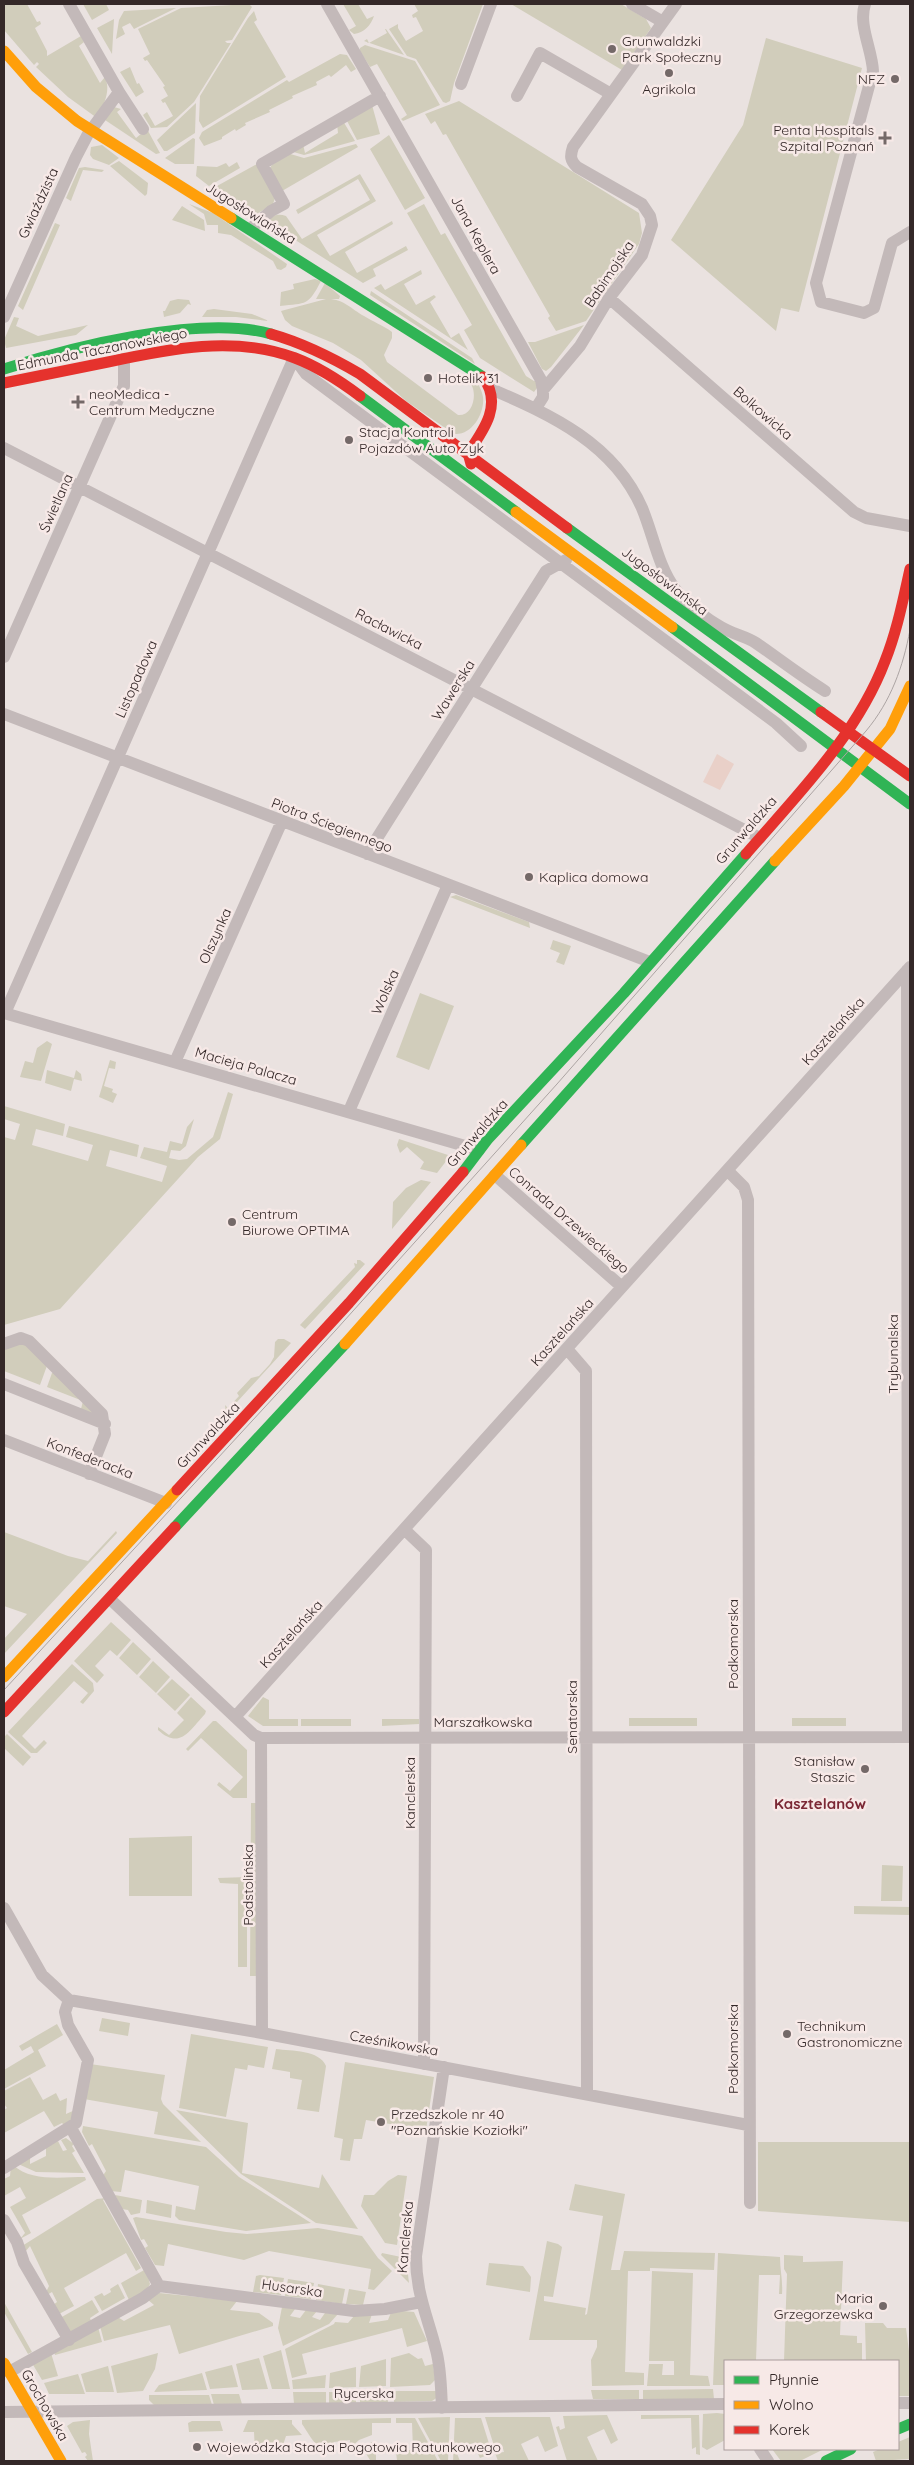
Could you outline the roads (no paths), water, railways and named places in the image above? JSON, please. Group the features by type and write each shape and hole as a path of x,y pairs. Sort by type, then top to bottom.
{"street":[{"path":"69,4 119,92 143,129"},
{"name":"Jana Keplera","path":"327,4 541,380 543,390"},
{"path":"461,84 491,4"},
{"path":"632,4 663,22"},
{"name":"Babimojska","path":"536,408 543,397 543,390 580,346 609,298 642,255 652,225 650,216 642,204 577,167 571,159 573,147 676,4"},
{"path":"865,4 861,15 872,54 873,71 816,283 821,302 864,313 874,308 892,243 910,232"},
{"name":"Jugosłowiańska","path":"4,51 25,76 50,100 91,130 474,371 484,378 491,389 536,408 579,435 609,457 621,470 637,496 666,570 679,593 721,627 754,642 825,691"},
{"path":"517,96 540,53 611,94"},
{"name":"Gwiaździsta","path":"4,317 56,200 91,130 119,92"},
{"path":"250,230 271,211 284,204 262,164 380,96"},
{"name":"Bolkowicka","path":"609,298 854,512 866,518 910,526"},
{"name":"Edmunda Taczanowskiego","path":"4,369 111,342 189,329 244,328 283,336 300,342"},
{"name":"Jugosłowiańska","path":"300,342 342,361 695,623 910,776"},
{"name":"Edmunda Taczanowskiego","path":"4,383 170,349 220,346 250,348 294,358"},
{"path":"294,358 306,374 776,723 801,746"},
{"path":"294,358 322,369 342,383 910,804"},
{"name":"Listopadowa","path":"4,1013 294,358"},
{"name":"Świetlana","path":"4,656 124,386 124,359"},
{"path":"482,487 472,469 468,453 491,415 493,403 491,389"},
{"name":"Racławicka","path":"4,448 760,838"},
{"path":"432,450 449,454 468,453"},
{"name":"Wawerska","path":"367,854 546,571 560,562 577,557"},
{"name":"Grunwaldzka","path":"4,1676 166,1503 349,1302 455,1182 480,1150 650,962 821,768 867,699 885,662 899,620 910,569"},
{"path":"4,1712 341,1348 695,948 785,852 874,750 893,723 910,686"},
{"name":"Piotra Ściegiennego","path":"4,714 117,759 650,962"},
{"name":"Olszynka","path":"176,1062 282,821"},
{"name":"Wolska","path":"349,1111 448,886"},
{"name":"Kasztelańska","path":"235,1718 909,969"},
{"name":"Trybunalska","path":"909,969 909,1737"},
{"name":"Macieja Palacza","path":"4,1013 480,1150"},
{"name":"Podkomorska","path":"728,1171 744,1187 748,1200 748,2125"},
{"name":"Conrada Drzewieckiego","path":"495,1175 622,1288"},
{"path":"4,1344 22,1338 29,1341 102,1414 105,1434 89,1474"},
{"name":"Senatorska","path":"567,1349 586,1371 587,2093"},
{"path":"4,1384 105,1424"},
{"name":"Konfederacka","path":"4,1440 166,1503"},
{"path":"141,1530 159,1546"},
{"name":"Kanclerska","path":"405,1530 426,1550 424,2064"},
{"path":"92,1583 235,1718 254,1735 261,1738"},
{"name":"Marszałkowska","path":"261,1738 426,1736 909,1737"},
{"name":"Podstolińska","path":"261,1738 262,2033"},
{"path":"4,1908 42,1975 69,2000 65,2012 68,2025 88,2060 76,2123 71,2128 4,2168"},
{"name":"Cześnikowska","path":"69,2000 262,2033 748,2125"},
{"name":"Kanclerska","path":"442,2408 437,2351 416,2281 416,2256 444,2067"},
{"path":"748,2125 750,2203"},
{"path":"6,2368 69,2340 143,2298 159,2286 71,2128"},
{"path":"4,2220 17,2242 24,2263 69,2340"},
{"name":"Husarska","path":"159,2286 358,2311 385,2309 421,2302"},
{"name":"Grochowska","path":"6,2368 61,2461"},
{"name":"Rycerska","path":"4,2412 724,2404"},
{"path":"761,2450 768,2461"},
{"path":"826,2461 849,2450"}],"tram line":[{"path":"4,1690 335,1331 557,1084 866,731 875,720 895,683 904,657 910,630"}],"place":[{"name":"Grunwaldzki Park Społeczny","path":"612,49"},
{"name":"Agrikola","path":"669,73"},
{"name":"NFZ","path":"895,79"},
{"name":"Penta Hospitals Szpital Poznań","path":"885,138"},
{"name":"Hotelik 31","path":"428,378"},
{"name":"neoMedica - Centrum Medyczne","path":"78,402"},
{"name":"Stacja Kontroli Pojazdów Auto Zyk","path":"349,440"},
{"name":"Kaplica domowa","path":"529,877"},
{"name":"Centrum Biurowe OPTIMA","path":"232,1222"},
{"name":"Stanisław Staszic","path":"865,1769"},
{"name":"Technikum Gastronomiczne","path":"787,2034"},
{"name":"Przedszkole nr 40 \"Poznańskie Koziołki\"","path":"381,2122"},
{"name":"Maria Grzegorzewska","path":"883,2306"},
{"name":"Wojewódzka Stacja Pogotowia Ratunkowego","path":"197,2447"}],"district":[{"name":"Kasztelanów","path":"820,1804"}]}
